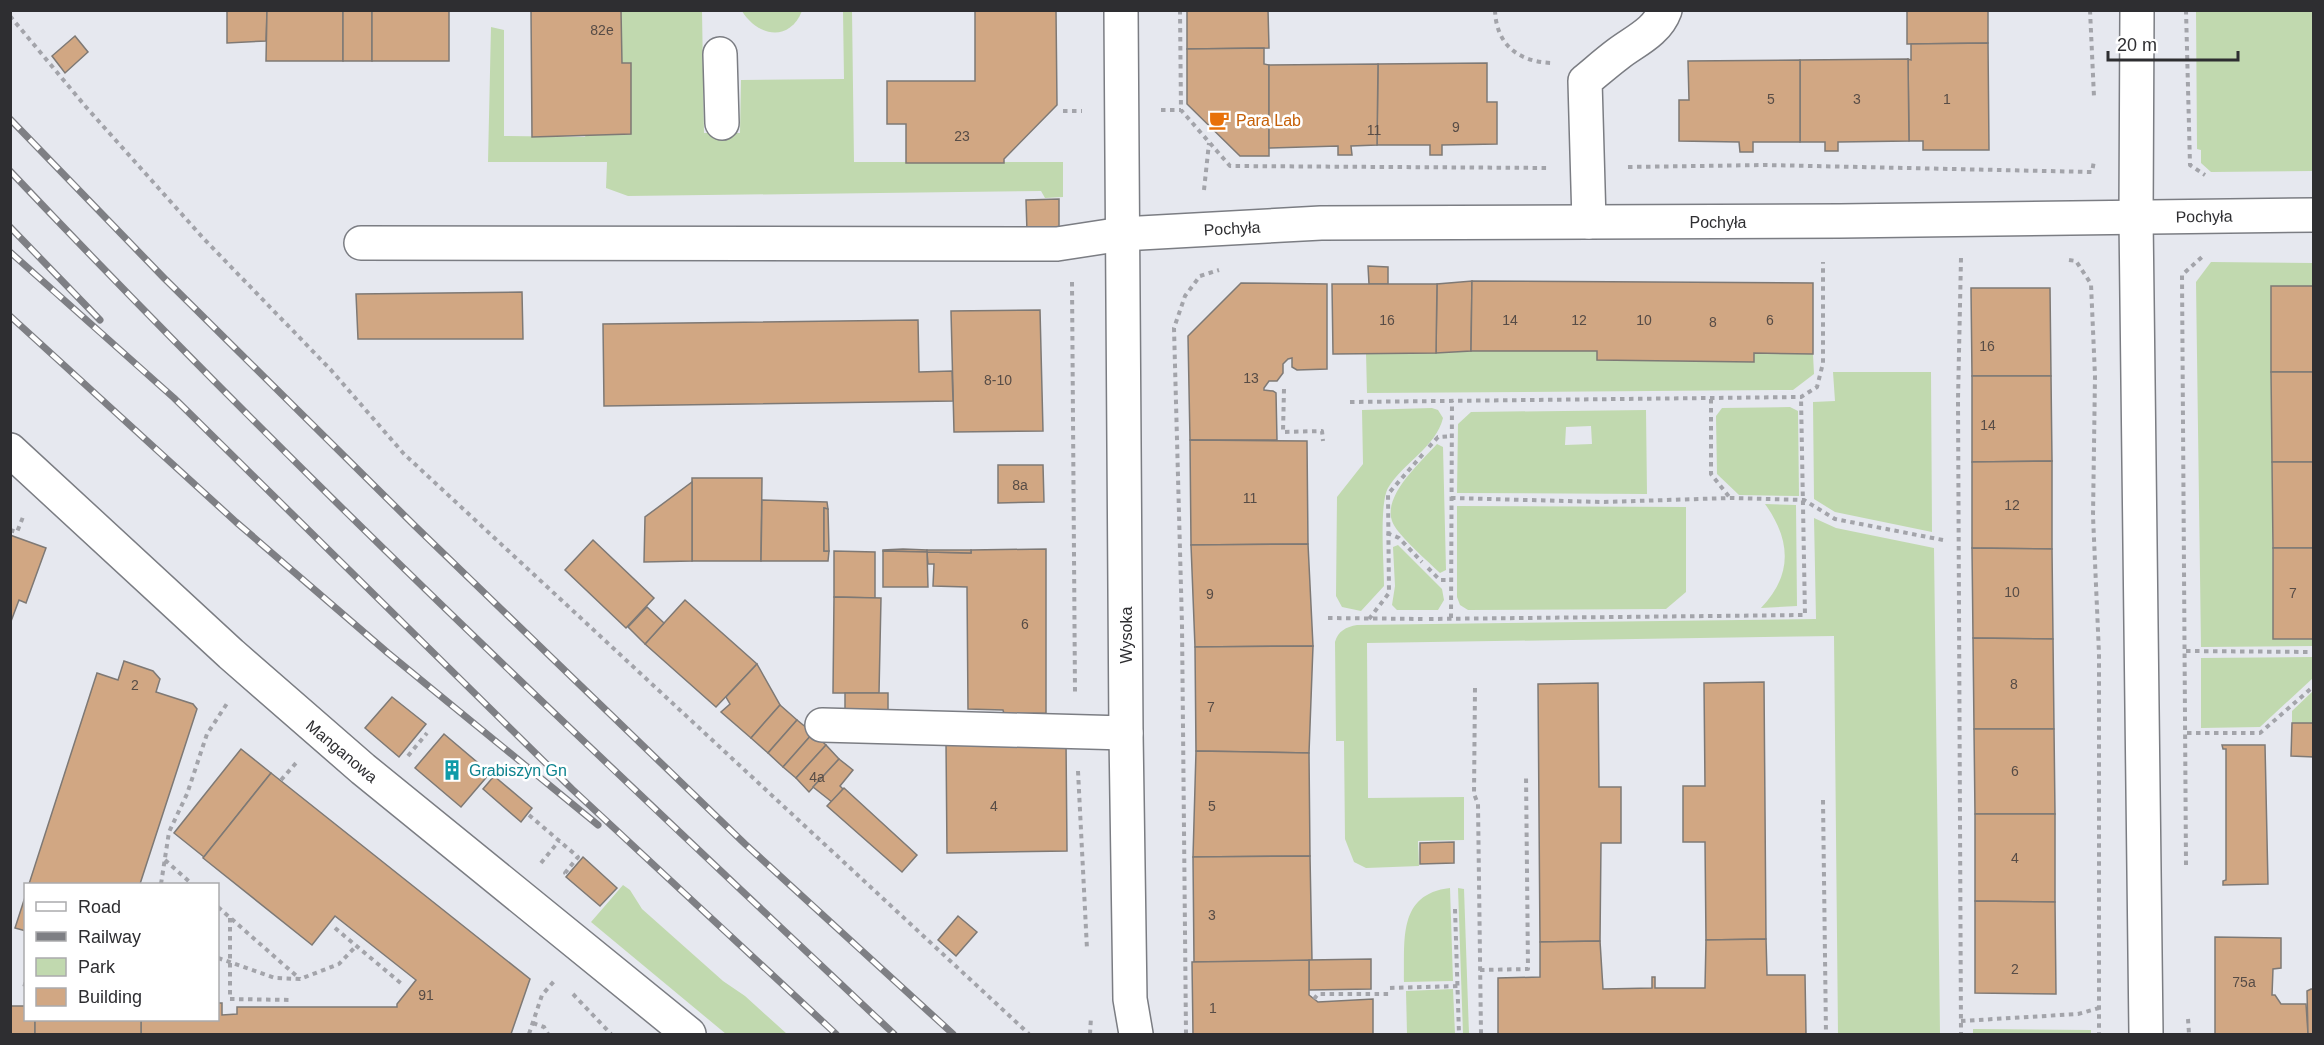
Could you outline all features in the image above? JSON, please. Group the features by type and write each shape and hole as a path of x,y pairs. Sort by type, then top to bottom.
{"street":[{"name":"Wysoka","path":"1121,10 1126,732 1130,999 1136,1035"},
{"path":"1589,222 1585,81 1618,54 1647,35 1663,18 1665,10"},
{"path":"2136,10 2136,217 2145,1028"},
{"path":"720,54 722,123"},
{"name":"Pochyła","path":"361,243 1057,244 1122,234 1321,223 2313,215"},
{"name":"Manganowa","path":"10,450 231,654 315,728 689,1035"},
{"path":"822,725 1126,732"}],"path":[{"path":"1180,10 1181,110"},
{"path":"1495,10 1495,24 1506,45 1526,60 1561,63"},
{"path":"2090,10 2094,103"},
{"path":"2186,10 2190,165"},
{"path":"10,16 86,108 204,239 331,370 404,454 1029,1035"},
{"path":"1204,190 1209,142"},
{"path":"2092,172 2095,160"},
{"path":"1072,242 1076,731 1087,956"},
{"path":"1961,255 1958,399 1961,1035"},
{"path":"2186,874 2187,733 2182,275 2202,257 2212,257"},
{"path":"2076,261 2091,284 2094,364 2093,516 2099,654 2099,1035"},
{"path":"1350,402 1801,397 1816,387 1823,363 1823,262"},
{"path":"1186,1035 1182,625 1174,328 1185,296 1200,276"},
{"path":"1284,389 1283,432 1322,431 1323,441"},
{"path":"1328,618 1805,615 1801,397"},
{"path":"1711,399 1710,474 1730,498"},
{"path":"1451,618 1452,401"},
{"path":"1429,447 1438,437 1453,436"},
{"path":"1370,619 1389,593 1388,494 1423,454"},
{"path":"1451,498 1604,502 1730,498 1804,500 1835,519 1943,540"},
{"path":"10,530 16,535 26,513"},
{"path":"1387,533 1399,538 1422,562"},
{"path":"1428,568 1440,580 1451,580"},
{"path":"2186,651 2313,652"},
{"path":"2187,733 2260,733 2313,686"},
{"path":"1475,688 1474,794 1478,804 1481,1035"},
{"path":"161,883 169,832 187,794 207,734 234,693"},
{"path":"402,764 427,733"},
{"path":"281,780 299,761"},
{"path":"1480,970 1528,969 1526,774"},
{"path":"1822,800 1826,1035"},
{"path":"529,815 578,857 565,873 567,874"},
{"path":"535,870 559,841"},
{"path":"165,860 190,883"},
{"path":"219,908 300,979"},
{"path":"1455,909 1460,1035"},
{"path":"230,918 230,999 292,1000"},
{"path":"334,928 403,985"},
{"path":"219,958 275,978 300,979 339,964 356,946"},
{"path":"529,1035 542,995 556,979"},
{"path":"1314,999 1318,994 1458,986"},
{"path":"571,992 611,1035"},
{"path":"1961,1021 2078,1014 2099,1008"},
{"path":"1090,1035 1091,1013"},
{"path":"2188,1014 2189,1035"},
{"path":"533,1023 544,1027 548,1035"}],"green space":[{"path":"621,11 702,11 704,133 740,133 741,80 844,79 843,11 852,11 854,162 1063,162 1063,197 1045,198 1041,191 628,196 606,188 607,162 488,162 491,27 504,30 504,136 585,137 586,135 631,134 631,63 622,63"},
{"path":"742,11 802,11 789,28 781,32 773,32 756,26"},
{"path":"2196,11 2313,11 2313,171 2211,172 2201,163 2201,150 2197,149"},
{"path":"2211,262 2313,263 2313,286 2271,287 2273,639 2313,639 2313,646 2201,647 2196,282"},
{"path":"1597,351 1598,360 1753,362 1754,353 1813,354 1814,374 1793,390 1367,393 1366,353"},
{"path":"1833,372 1931,372 1932,532 1835,512 1814,499 1813,402 1835,401"},
{"path":"1790,407 1798,411 1799,496 1739,495 1717,474 1716,416 1722,408"},
{"path":"1432,408 1438,410 1443,418 1434,438 1394,479 1385,496 1384,586 1361,611 1342,607 1336,596 1337,497 1363,464 1362,410"},
{"path":"1646,410 1647,494 1457,493 1458,424 1471,412","holes":["1591,426 1592,444 1565,445 1566,427"]},
{"path":"1437,444 1443,447 1446,570 1440,573 1413,548 1395,527 1391,511 1393,501 1405,479"},
{"path":"1765,504 1796,505 1797,606 1761,608 1779,583 1785,557 1780,531"},
{"path":"1457,506 1686,507 1686,592 1666,609 1468,610 1460,605 1457,597"},
{"path":"1814,518 1836,528 1934,548 1940,1034 1838,1034 1834,636 1367,643 1368,798 1464,797 1464,840 1418,841 1419,866 1366,868 1354,862 1345,839 1344,741 1336,741 1335,642 1343,630 1357,625 1816,619"},
{"path":"1398,545 1442,589 1444,600 1438,610 1397,610 1392,605 1395,586 1393,547"},
{"path":"2313,657 2313,678 2260,727 2201,728 2201,658"},
{"path":"2313,691 2313,723 2292,723 2292,711"},
{"path":"623,885 630,890 642,909 787,1034 726,1034 591,922"},
{"path":"1450,888 1453,981 1404,982 1405,936 1412,910 1421,899 1433,892"},
{"path":"1458,888 1464,889 1469,1034 1463,1034"},
{"path":"1453,989 1455,1034 1407,1034 1406,991"},
{"path":"1973,1029 2091,1030 2091,1034 1973,1034"}],"building":[{"path":"227,10 267,10 266,41 227,43"},
{"path":"267,10 343,10 343,61 266,61"},
{"path":"343,10 372,10 372,61 343,61"},
{"path":"372,10 449,10 449,61 372,61"},
{"path":"531,10 621,10 622,63 631,63 631,134 532,137"},
{"path":"975,10 1056,10 1057,105 1004,159 1004,163 906,163 906,124 887,124 887,81 975,81"},
{"path":"1187,10 1268,10 1269,48 1187,49"},
{"path":"1907,10 1988,10 1988,43 1907,44"},
{"path":"75,36 88,52 65,73 52,56"},
{"path":"1988,43 1989,150 1923,150 1923,141 1909,141 1908,59 1911,60 1911,44"},
{"path":"1264,48 1264,64 1269,65 1269,156 1240,156 1187,104 1187,49"},
{"path":"1908,59 1909,141 1838,142 1838,151 1825,151 1825,142 1800,142 1800,60"},
{"path":"1800,60 1800,142 1753,142 1753,152 1740,152 1739,142 1679,141 1679,100 1689,100 1688,61"},
{"path":"1487,63 1487,102 1497,102 1497,144 1442,145 1442,155 1430,155 1430,145 1377,145 1378,64"},
{"path":"1378,64 1377,145 1351,146 1352,155 1338,155 1338,146 1269,148 1269,65"},
{"path":"1059,199 1059,231 1027,232 1026,200"},
{"path":"1368,266 1388,267 1388,284 1369,284"},
{"path":"1472,281 1471,351 1436,353 1437,284"},
{"path":"1472,281 1813,283 1813,354 1754,353 1754,362 1597,360 1597,351 1471,351"},
{"path":"1241,283 1327,284 1327,369 1297,370 1292,367 1292,358 1288,359 1283,364 1283,373 1277,381 1269,381 1264,388 1264,390 1276,393 1277,440 1190,440 1188,336"},
{"path":"1332,284 1437,284 1436,353 1333,354"},
{"path":"2271,286 2314,286 2314,372 2271,372"},
{"path":"1971,288 2050,288 2051,376 1972,376"},
{"path":"522,292 523,339 358,339 356,294"},
{"path":"1040,310 1043,431 954,432 951,311"},
{"path":"918,320 919,372 952,371 953,401 604,406 603,324"},
{"path":"2271,372 2314,372 2314,462 2272,462"},
{"path":"1972,376 2051,376 2052,461 1972,462"},
{"path":"1190,440 1307,441 1308,544 1191,545"},
{"path":"2052,461 2052,549 1972,548 1972,462"},
{"path":"2272,462 2314,462 2314,548 2273,548"},
{"path":"998,465 1043,465 1044,502 998,503"},
{"path":"692,478 762,478 761,561 692,561"},
{"path":"692,482 692,561 644,562 645,517"},
{"path":"762,500 827,502 828,509 824,508 824,551 829,551 828,561 761,561"},
{"path":"824,508 828,509 829,551 824,551"},
{"path":"10,535 46,548 26,603 19,600 10,624"},
{"path":"593,540 654,598 626,628 565,570"},
{"path":"1308,544 1313,646 1195,647 1191,545"},
{"path":"1972,548 2052,549 2053,639 1973,638"},
{"path":"2273,548 2314,548 2314,639 2273,639"},
{"path":"1046,549 1046,713 1004,714 1003,710 968,709 967,587 933,586 934,564 928,564 927,552 971,553 971,550"},
{"path":"927,550 927,552 883,551"},
{"path":"927,550 971,550 971,553 927,552"},
{"path":"834,551 875,552 875,598 834,597"},
{"path":"883,551 927,552 928,587 883,587"},
{"path":"834,597 881,598 879,693 833,693"},
{"path":"685,600 757,664 716,707 645,644"},
{"path":"647,607 664,623 645,644 628,627"},
{"path":"1973,638 2053,639 2054,729 1974,729"},
{"path":"1313,646 1309,753 1196,751 1195,647"},
{"path":"124,661 153,671 160,679 156,692 193,704 197,709 140,883 29,883 97,673 118,680"},
{"path":"757,664 780,705 751,738 721,712 730,704 726,697"},
{"path":"1764,682 1766,939 1706,940 1705,842 1683,842 1683,786 1705,786 1704,683"},
{"path":"1598,683 1599,787 1621,787 1621,843 1601,843 1600,941 1540,942 1538,684"},
{"path":"845,693 888,693 888,716 845,715"},
{"path":"392,697 426,724 399,757 365,728"},
{"path":"780,705 797,720 768,753 751,738"},
{"path":"797,720 813,733 783,767 768,753"},
{"path":"2292,723 2314,723 2314,757 2291,756"},
{"path":"1974,729 2054,729 2055,814 1975,814"},
{"path":"813,733 826,745 796,778 783,767"},
{"name":"Grabiszyn Gn","path":"444,734 490,773 461,807 415,768"},
{"path":"1066,741 1067,851 947,853 946,742"},
{"path":"826,745 839,759 809,792 796,778"},
{"path":"2222,745 2265,745 2268,884 2223,885 2223,881 2226,880 2226,749 2223,749"},
{"path":"241,749 271,773 204,857 174,833"},
{"path":"1196,751 1309,753 1310,856 1193,857"},
{"path":"839,759 853,770 840,786 843,789 832,802 813,787"},
{"path":"271,773 530,979 511,1034 141,1034 141,1021 219,1021 219,1003 222,1003 222,1015 237,1014 237,1007 397,1007 416,980 335,916 312,945 203,858"},
{"path":"494,776 532,808 521,822 483,789"},
{"path":"844,788 917,855 902,872 827,806"},
{"path":"1975,814 2055,814 2055,902 1975,901"},
{"path":"1454,842 1454,863 1420,864 1420,843"},
{"path":"1310,856 1312,961 1194,962 1193,857"},
{"path":"583,857 617,888 600,906 566,877"},
{"path":"24,900 24,930 15,928"},
{"path":"1975,901 2055,902 2056,994 1975,993"},
{"path":"958,916 977,932 956,956 938,940"},
{"path":"2215,937 2281,938 2281,968 2273,969 2272,995 2275,995 2281,1004 2306,1004 2308,1034 2215,1034"},
{"path":"1766,939 1767,975 1805,975 1806,1034 1498,1034 1498,978 1540,977 1540,942 1600,941 1603,989 1652,988 1652,977 1655,977 1655,988 1705,988 1706,940"},
{"path":"1371,959 1371,989 1309,990 1309,960"},
{"path":"1309,960 1309,995 1318,1002 1373,999 1373,1034 1193,1034 1192,962"},
{"path":"2314,989 2314,1034 2308,1034 2307,991"},
{"path":"10,1006 24,1006 24,1021 35,1021 35,1034 10,1034"},
{"path":"35,1021 141,1021 141,1034 35,1034"}],"railway":[{"path":"10,119 164,278 415,526 745,844 953,1034"},
{"path":"10,171 225,392 335,501 557,716 894,1034"},
{"path":"10,227 100,320"},
{"path":"10,252 174,398 572,789 836,1034"},
{"path":"10,316 236,522 388,653 598,825"}],"place":[{"name":"Para Lab","path":"1219,120"},
{"name":"Grabiszyn Gn","path":"452,770"}]}
